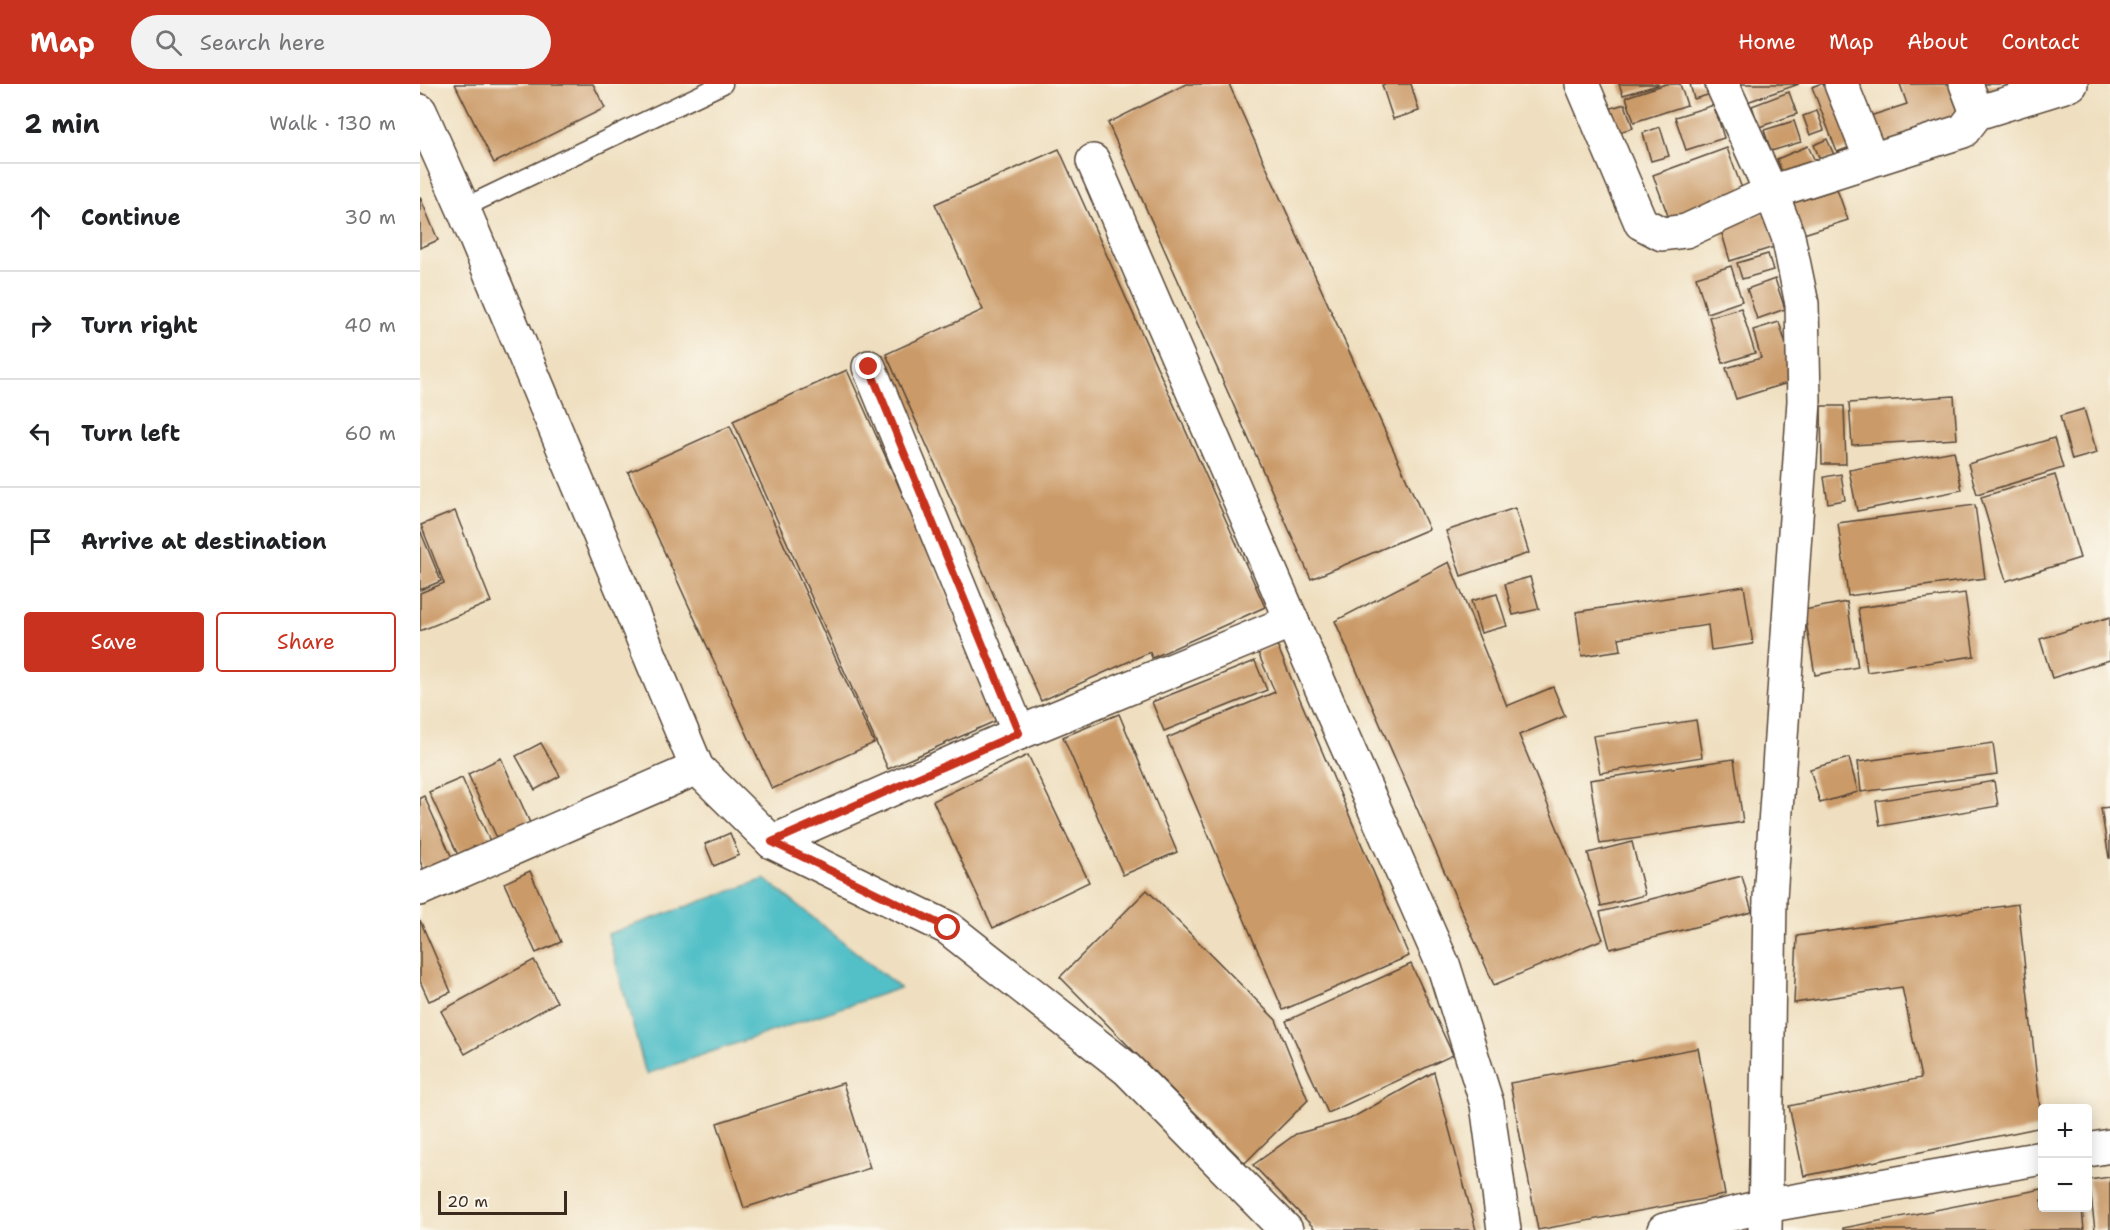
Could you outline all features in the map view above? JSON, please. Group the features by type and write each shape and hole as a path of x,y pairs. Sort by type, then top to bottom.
{"street":[{"path":"1582,84 1641,223 1662,234 1686,231 1771,192 1963,132 1972,99 2071,84"},
{"path":"1722,84 1771,192 1788,236 1802,304 1804,401 1770,898 1765,1218"},
{"path":"1842,84 1871,159"},
{"path":"420,111 463,208 697,768 772,842 948,928 1127,1069 1286,1230"},
{"path":"1093,161 1444,967 1487,1104 1504,1230"},
{"path":"869,367 1019,733"},
{"path":"772,842 1019,733 1292,621"},
{"path":"420,889 697,768"},
{"path":"2092,1149 2110,1146"},
{"path":"1664,1230 1765,1218 2038,1159"}],"lane":[{"path":"463,208 723,84"}],"water":[{"path":"765,879 900,988 646,1074 608,934"}],"building":[{"path":"455,84 593,84 605,108 494,163"},
{"path":"1186,84 1229,84 1429,529 1311,579 1108,123"},
{"path":"1411,84 1419,111 1393,119 1382,85"},
{"path":"1619,84 1658,84 1658,85 1623,95"},
{"path":"1666,84 1680,84 1687,105 1634,122 1626,97"},
{"path":"1690,84 1708,84 1711,94 1694,99"},
{"path":"1741,84 1799,84 1747,102"},
{"path":"1819,84 1830,84 1853,146 1837,152 1812,87"},
{"path":"1900,84 1956,84 1968,121 1881,149 1870,116 1907,104"},
{"path":"1975,84 2022,84 1980,100"},
{"path":"1789,92 1797,114 1759,127 1752,106"},
{"path":"1625,104 1633,128 1619,132 1611,108"},
{"path":"1714,105 1724,138 1686,150 1675,117"},
{"path":"1817,111 1824,130 1810,135 1803,116"},
{"path":"1794,121 1801,142 1771,151 1764,130"},
{"path":"1660,127 1669,156 1651,161 1643,133"},
{"path":"1827,139 1835,157 1821,162 1814,145"},
{"path":"1808,146 1817,165 1784,178 1777,159"},
{"path":"1727,148 1744,194 1670,221 1653,175"},
{"path":"1059,149 1265,607 1152,658 1150,652 1041,701 886,354 983,310 935,204"},
{"path":"1837,189 1848,220 1794,237 1784,206"},
{"path":"420,197 438,240 420,248"},
{"path":"1766,212 1777,246 1730,261 1720,227"},
{"path":"1768,254 1773,270 1742,279 1737,263"},
{"path":"1731,266 1742,301 1707,313 1696,277"},
{"path":"1775,279 1785,309 1757,319 1747,289"},
{"path":"1741,308 1755,353 1723,363 1709,317"},
{"path":"1779,322 1797,380 1736,399 1726,368 1761,358 1753,330"},
{"path":"847,370 1002,718 888,769 733,421"},
{"path":"1954,396 1957,439 1852,445 1849,403"},
{"path":"1821,406 1844,406 1846,464 1822,464"},
{"path":"2084,409 2097,453 2072,460 2060,416"},
{"path":"730,426 874,743 772,789 628,472"},
{"path":"2054,438 2063,468 1977,494 1968,464"},
{"path":"1954,451 1962,490 1857,511 1849,470"},
{"path":"1841,474 1845,500 1828,503 1824,477"},
{"path":"2055,475 2080,558 2006,581 1981,497"},
{"path":"1975,505 1985,578 1848,596 1838,523"},
{"path":"1515,508 1529,553 1461,576 1446,531"},
{"path":"455,511 491,602 420,631 420,593 444,583 421,525"},
{"path":"420,530 441,581 420,590"},
{"path":"1449,562 1507,706 1553,687 1565,716 1519,735 1603,939 1494,985 1335,621"},
{"path":"1530,577 1539,609 1513,615 1505,584"},
{"path":"1744,586 1753,644 1711,650 1708,625 1619,638 1621,650 1582,656 1576,612"},
{"path":"1965,593 1974,656 1867,672 1858,608"},
{"path":"1497,594 1507,626 1481,633 1471,601"},
{"path":"1847,602 1858,667 1815,675 1804,610"},
{"path":"2110,617 2110,660 2052,678 2040,639"},
{"path":"1277,645 1409,956 1283,1010 1167,738 1275,692 1258,653"},
{"path":"1255,661 1267,690 1164,731 1152,702"},
{"path":"1119,714 1177,852 1123,875 1063,737"},
{"path":"1696,720 1702,757 1600,773 1593,736"},
{"path":"541,743 560,776 535,790 516,756"},
{"path":"1993,743 1997,774 1861,792 1858,762"},
{"path":"1028,755 1089,882 993,928 933,801"},
{"path":"501,758 530,823 497,838 468,774"},
{"path":"1849,758 1858,792 1820,803 1810,769"},
{"path":"1734,759 1743,822 1600,844 1590,780"},
{"path":"462,778 490,841 458,855 429,792"},
{"path":"1994,781 1998,806 1880,826 1876,801"},
{"path":"424,796 453,860 425,873 420,861 420,798"},
{"path":"2110,807 2110,858 2109,858 2101,808"},
{"path":"730,833 739,855 714,866 705,844"},
{"path":"1632,842 1645,895 1601,906 1588,853"},
{"path":"530,871 561,942 536,953 504,883"},
{"path":"1742,876 1752,912 1610,949 1600,912"},
{"path":"1147,890 1276,1020 1308,1100 1245,1163 1060,977"},
{"path":"2018,904 2040,1104 2038,1128 1804,1176 1789,1106 1921,1078 1902,987 1794,1003 1797,936"},
{"path":"420,920 451,992 429,1001 420,981"},
{"path":"534,960 557,1002 465,1054 441,1011"},
{"path":"1411,964 1453,1055 1328,1113 1286,1021"},
{"path":"1698,1048 1725,1195 1538,1230 1510,1083"},
{"path":"1434,1072 1476,1230 1316,1230 1253,1165 1296,1134 1350,1119"},
{"path":"843,1083 870,1168 744,1208 717,1123"},
{"path":"2110,1177 2110,1230 2095,1230 2092,1180"},
{"path":"2038,1190 2038,1212 2082,1212 2084,1230 1843,1230 1843,1228"}],"route":[{"path":"869,367 1019,733 772,842 948,928"}]}
